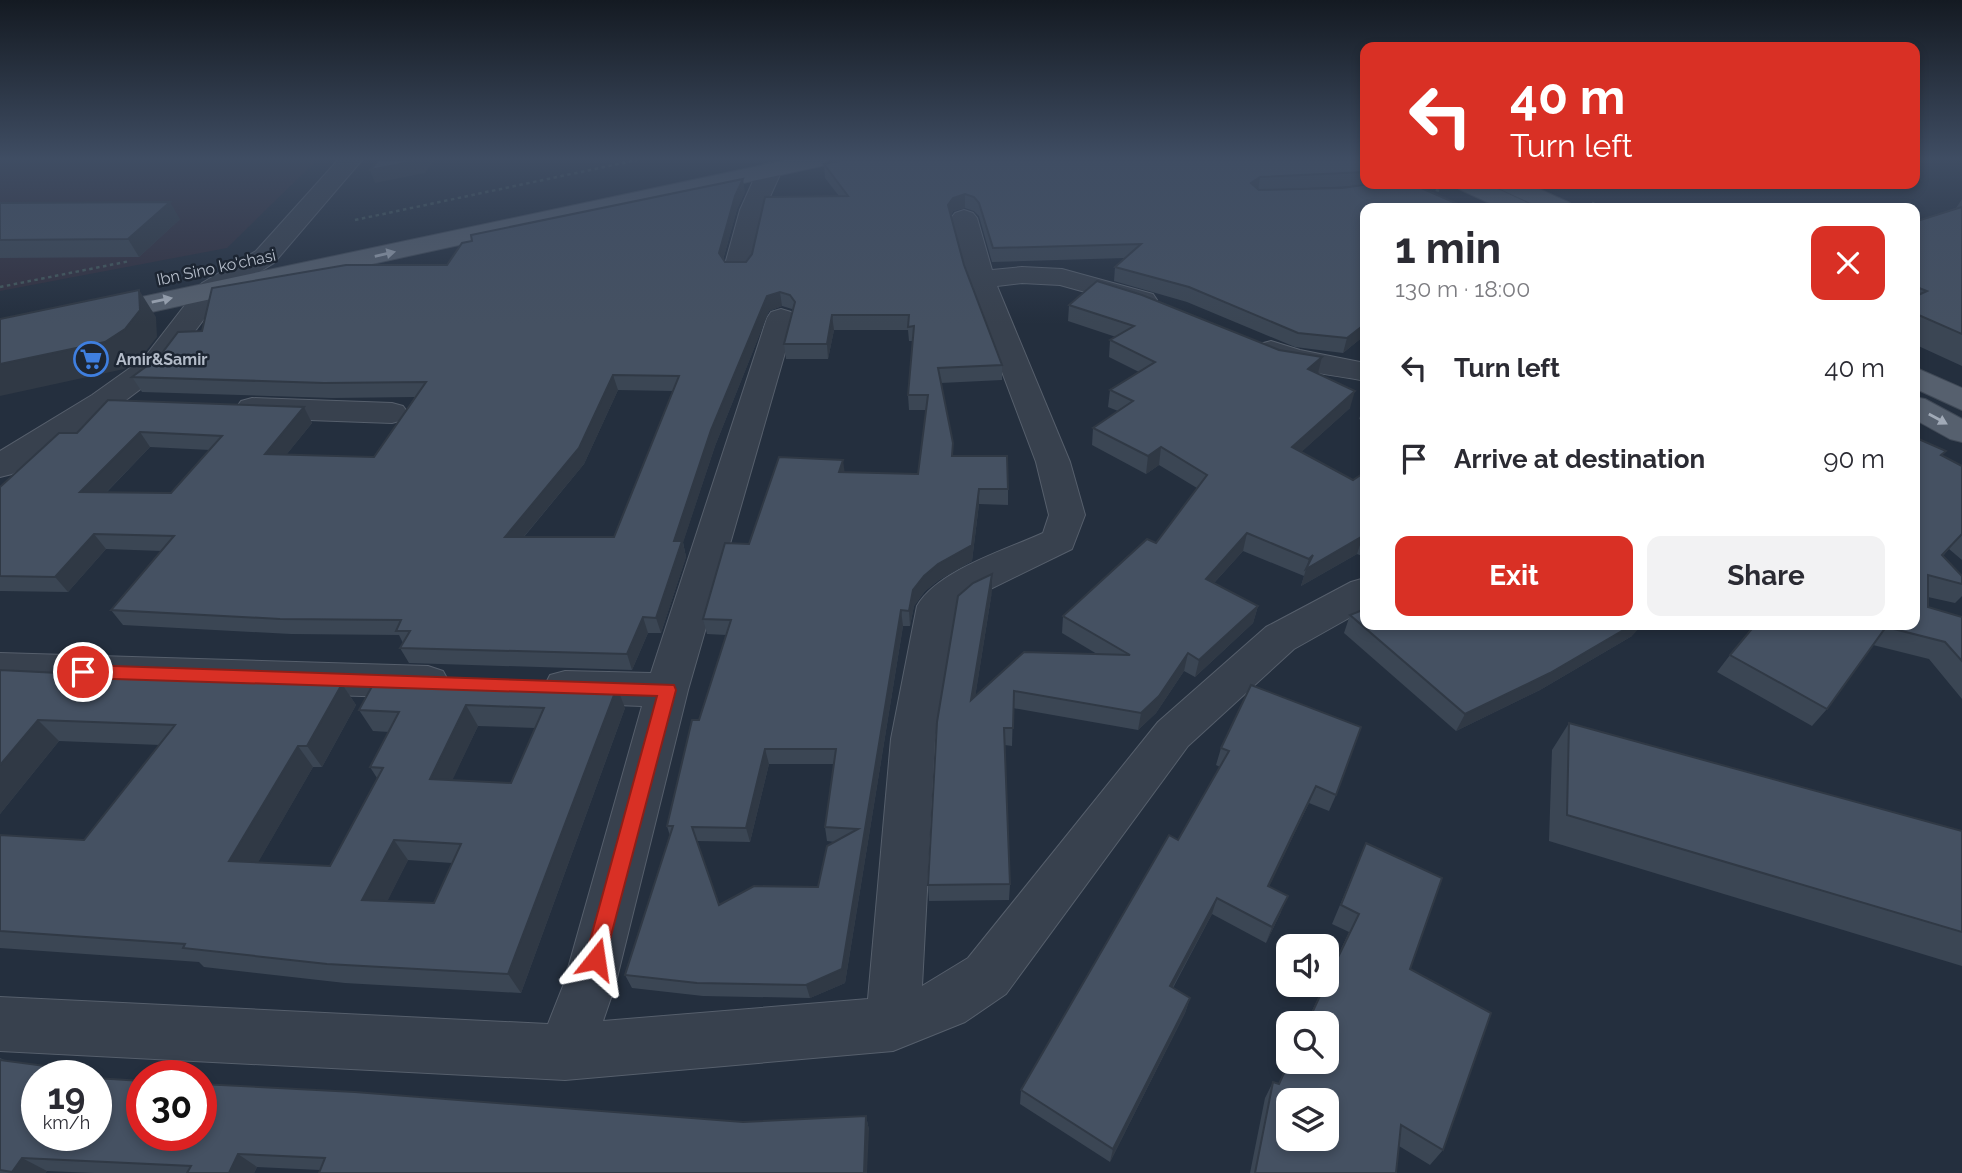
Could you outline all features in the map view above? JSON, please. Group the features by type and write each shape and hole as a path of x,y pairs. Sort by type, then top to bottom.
{"main road":[{"name":"Ibn Sino ko'chasi","path":"0,312 463,215"},
{"name":"Ibn Sino ko'chasi","path":"0,336 565,215"},
{"path":"1920,379 1962,400"},
{"path":"1920,409 1962,432"}],"street":[{"path":"0,466 103,402 155,364 212,289 265,257 302,215"},
{"path":"738,268 751,215"},
{"path":"893,1024 913,739 937,606 958,588 1059,540 1067,515 1053,462 981,279 964,218"},
{"path":"981,279 1022,275 1062,277 1165,306"},
{"path":"565,1052 589,986 667,690 781,318"},
{"path":"1251,342 1288,358 1339,364 1360,370"},
{"path":"103,402 144,404"},
{"path":"227,407 392,413"},
{"path":"0,1024 565,1052 893,1024 946,1003 987,976 1173,734 1280,638 1360,595"},
{"path":"0,669 459,683"},
{"path":"528,685 667,690"}],"path":[{"path":"355,220 380,215"},
{"path":"0,287 130,261"}],"shaded area":[{"path":"0,215 261,215 227,248 0,291"}],"building":[{"path":"0,215 156,215 128,239 0,240"},
{"path":"569,215 730,215 719,253 725,262 746,262 752,254 761,215 951,215 964,265 1002,365 938,368 953,443 952,456 1007,456 1008,489 979,489 972,545 938,564 924,576 913,590 909,611 901,610 842,969 806,985 697,983 625,975 673,826 667,826 692,720 699,720 731,620 703,619 725,543 749,544 779,457 843,460 839,472 918,474 928,395 908,395 914,326 908,327 909,315 832,315 827,344 784,344 795,302 790,295 780,292 767,296 711,430 674,541 682,541 656,618 643,617 627,654 400,648 410,631 396,631 401,620 280,619 111,610 174,536 94,534 55,577 0,576 0,487 59,433 77,433 108,400 304,407 265,454 374,457 426,382 324,383 132,377 159,357 178,332 202,331 212,288 346,265 447,265 462,243 472,241 471,235","holes":["613,375 679,376 614,537 505,537 579,448","140,432 222,436 171,493 80,492","765,749 836,749 825,827 858,829 827,846 818,887 754,886 719,905 692,827 746,828"]},
{"path":"983,215 1360,215 1360,328 1347,338 1298,333 1189,287 1115,267 1141,244 993,248"},
{"path":"1937,215 1962,215 1962,334 1920,316 1920,294 1927,291 1920,288 1920,220"},
{"path":"1097,281 1142,295 1279,350 1322,357 1308,369 1355,391 1292,447 1353,480 1360,475 1360,538 1306,569 1313,555 1309,559 1247,533 1206,579 1258,606 1199,660 1188,653 1159,696 1141,713 1014,691 1013,728 1004,728 1010,884 928,885 937,722 958,596 973,583 992,574 971,700 1024,652 1130,655 1063,616 1147,539 1156,543 1207,475 1161,447 1148,456 1093,428 1133,401 1110,390 1155,362 1110,340 1134,326 1069,305"},
{"path":"139,290 140,310 125,329 105,342 0,364 0,319"},
{"path":"1920,440 1946,451 1941,455 1962,466 1962,534 1942,555 1962,576 1962,584 1928,575 1928,607 1962,617 1962,661 1945,642 1898,630 1920,630"},
{"path":"1360,611 1360,624 1350,615"},
{"path":"1367,630 1623,630 1550,673 1465,714"},
{"path":"1751,630 1884,630 1827,709 1730,655"},
{"path":"0,670 78,674 76,676 342,684 307,746 298,746 229,861 330,866 383,768 370,767 399,712 359,710 376,679 617,687 508,974 327,964 183,948 185,944 0,931 0,835 84,840 175,725 38,720 0,765","holes":["466,705 544,708 511,783 430,779","394,840 461,844 434,903 362,900"]},
{"path":"1251,685 1361,727 1336,795 1316,786 1268,886 1288,896 1272,927 1217,898 1170,986 1190,998 1113,1149 1021,1090 1169,835 1178,840 1229,751 1221,748"},
{"path":"1569,723 1962,831 1962,932 1567,815"},
{"path":"1366,843 1442,878 1410,969 1491,1013 1443,1150 1401,1125 1396,1173 1255,1173 1273,1082 1279,1084 1284,1074 1339,1074 1339,1011 1313,1011 1319,997 1339,997 1339,955 1359,914 1341,905"},
{"path":"0,1060 21,1063 21,1151 112,1151 112,1079 126,1080 126,1151 217,1151 217,1085 355,1092 743,1122 866,1116 864,1173 319,1173 325,1158 238,1154 229,1173 187,1173 191,1166 22,1158 12,1172 0,1170"}],"place":[{"name":"Amir&Samir","path":"91,359"}],"route":[{"path":"83,672 667,690 596,959"}]}
